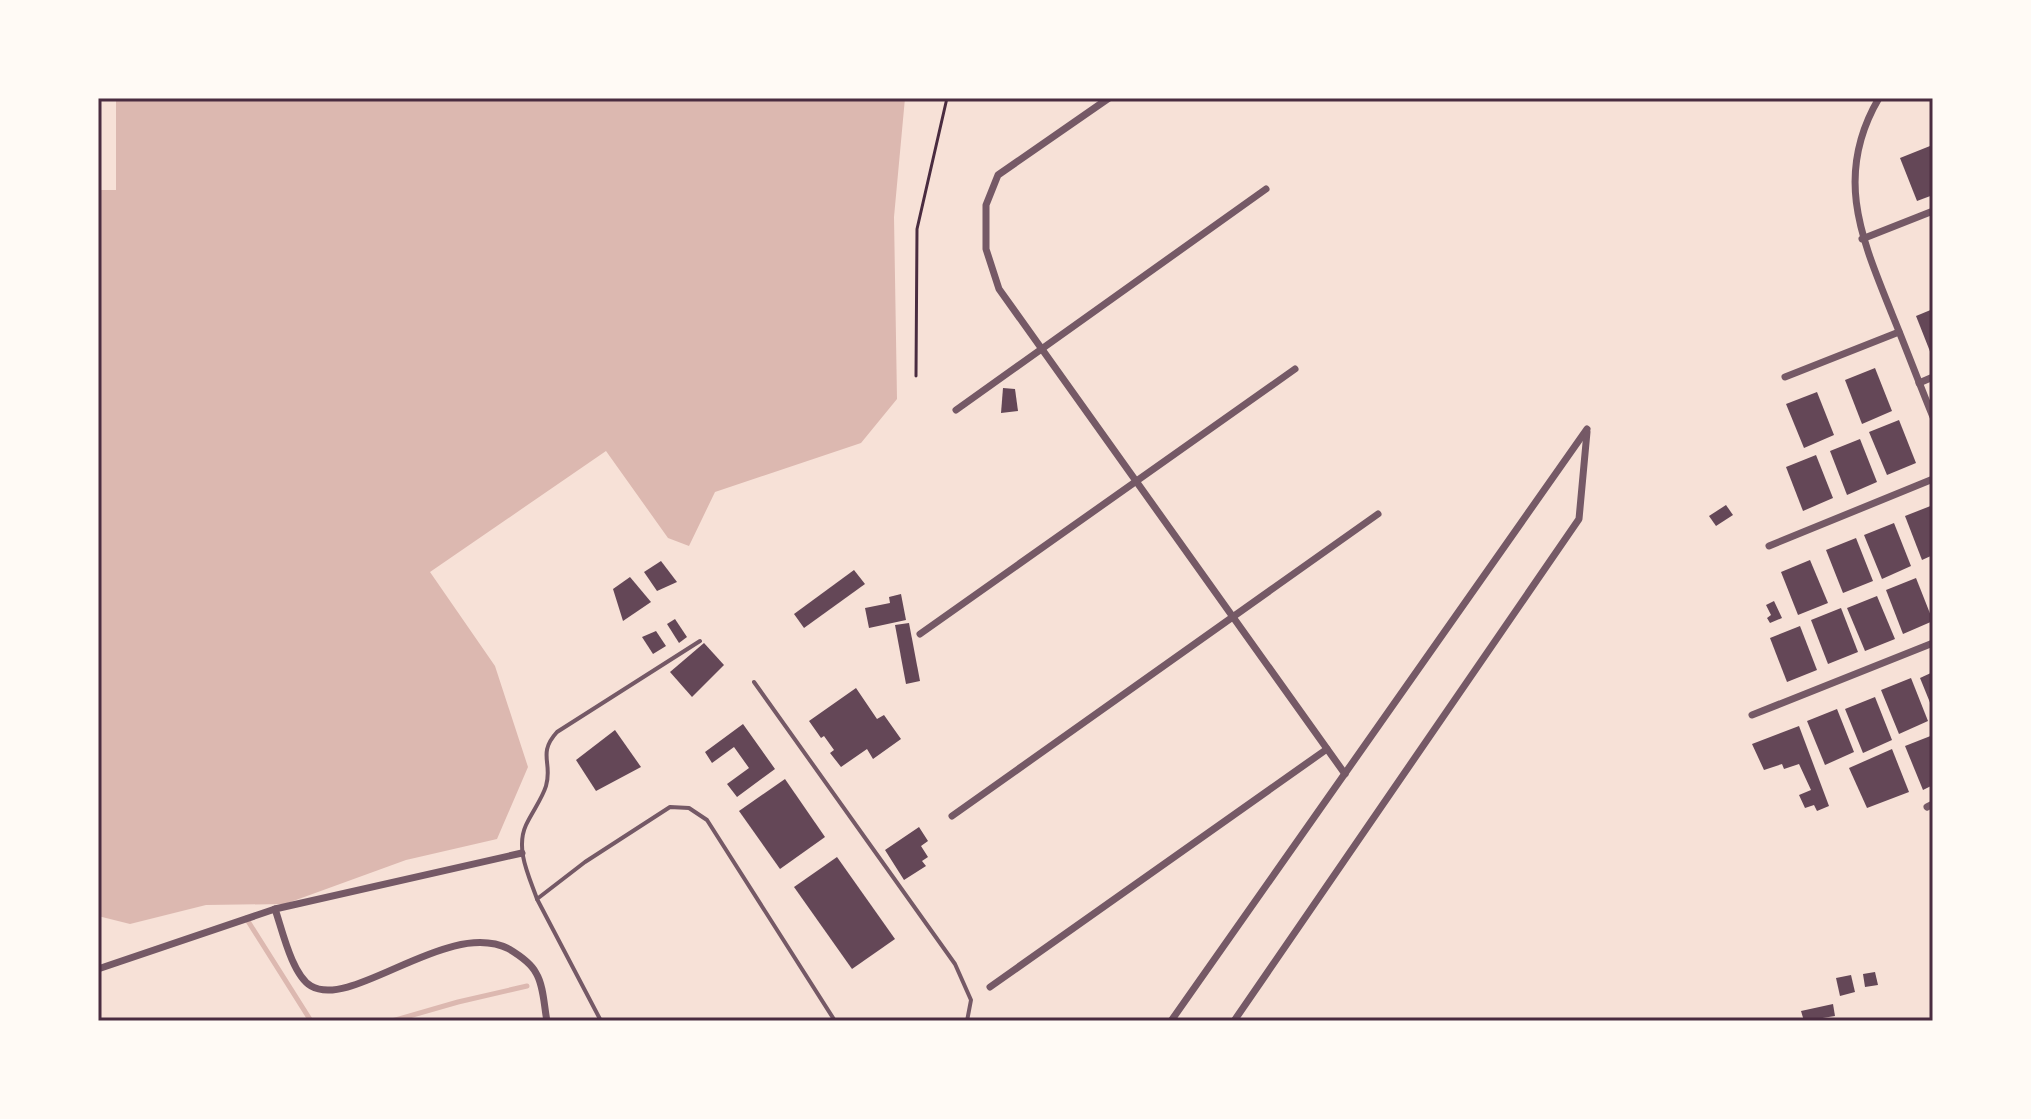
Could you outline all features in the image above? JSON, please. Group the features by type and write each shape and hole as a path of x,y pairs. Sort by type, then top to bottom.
{"street":[{"path":"1109,98 998,175 986,205 986,249 999,289 1345,774"},
{"path":"1879,98 1859,146 1856,204 1862,239 1933,417"},
{"path":"956,410 1266,189"},
{"path":"1862,239 1933,211"},
{"path":"1785,377 1899,332"},
{"path":"920,634 1295,369"},
{"path":"1919,383 1933,377"},
{"path":"1171,1021 1587,429 1579,519 1234,1021"},
{"path":"1769,546 1933,479"},
{"path":"952,816 1378,514"},
{"path":"1752,715 1933,643"},
{"path":"990,987 1327,749"},
{"path":"98,969 275,909 522,853"},
{"path":"275,909 297,971 309,985 336,991 446,948 468,943 500,945 517,953 538,975 547,1021"}],"lane":[{"path":"601,1021 537,899 522,853 524,828 546,787 545,749 557,732 700,641"},
{"path":"754,682 955,964 971,1000 967,1021"},
{"path":"537,899 585,862 653,817 670,807 689,808 707,820 835,1021"}],"path":[{"path":"916,376 917,229 947,98"}],"shaded area":[{"path":"116,98 905,98 894,217 897,399 861,443 715,492 689,546 668,538 606,451 430,572 495,666 528,767 497,839 406,860 285,904 206,905 130,924 98,916 98,190 116,190"}],"building":[{"path":"1930,146 1933,153 1933,195 1917,201 1900,158"},
{"path":"1933,309 1933,359 1916,316"},
{"path":"1875,368 1892,411 1862,424 1845,380"},
{"path":"1003,388 1015,389 1018,411 1001,413"},
{"path":"1817,392 1834,435 1804,448 1786,404"},
{"path":"1899,420 1916,463 1887,475 1869,432"},
{"path":"1860,439 1877,482 1847,495 1830,451"},
{"path":"1816,455 1833,498 1803,511 1786,467"},
{"path":"1726,505 1733,515 1716,526 1709,516"},
{"path":"1933,505 1933,555 1922,560 1905,516"},
{"path":"1894,523 1911,566 1882,579 1864,535"},
{"path":"1856,538 1873,581 1843,593 1826,550"},
{"path":"1810,560 1828,603 1798,615 1781,572"},
{"path":"661,561 677,582 657,591 644,572"},
{"path":"854,570 865,584 804,628 794,614"},
{"path":"630,577 651,602 623,621 613,589"},
{"path":"1916,578 1933,621 1903,634 1886,590"},
{"path":"901,594 906,620 869,628 865,608 890,603 889,597"},
{"path":"1877,596 1895,639 1865,651 1847,608"},
{"path":"1774,601 1782,618 1770,623 1767,618 1771,615 1766,605"},
{"path":"1841,608 1858,652 1828,664 1811,620"},
{"path":"675,619 687,637 679,643 667,624"},
{"path":"909,623 920,681 906,684 895,625"},
{"path":"1800,626 1817,670 1787,682 1770,638"},
{"path":"656,631 666,646 653,654 642,637"},
{"path":"704,643 724,665 692,697 670,672"},
{"path":"1933,672 1933,710 1920,678"},
{"path":"1911,678 1928,721 1899,734 1881,690"},
{"path":"856,688 877,719 884,715 901,739 873,759 867,749 841,767 830,753 834,750 809,721"},
{"path":"1875,697 1892,740 1863,753 1845,709"},
{"path":"1837,709 1854,752 1825,765 1807,721"},
{"path":"743,724 775,769 737,797 727,784 749,768 734,747 712,763 705,752"},
{"path":"1799,726 1829,806 1817,811 1814,805 1805,808 1799,795 1811,790 1799,764 1784,769 1782,764 1764,770 1752,744"},
{"path":"615,730 641,767 596,791 576,760"},
{"path":"1933,735 1933,785 1923,790 1905,746"},
{"path":"1892,749 1909,792 1867,808 1849,768"},
{"path":"785,779 825,837 780,869 739,811"},
{"path":"919,827 928,841 921,846 928,857 922,861 926,866 904,880 885,850"},
{"path":"837,857 895,939 852,969 794,887"},
{"path":"1875,972 1878,985 1865,987 1863,974"},
{"path":"1851,975 1855,992 1840,996 1836,978"},
{"path":"1833,1004 1835,1016 1804,1021 1801,1011"}],"waterway":[{"path":"246,918 311,1021"},
{"path":"392,1021 527,986"}]}
